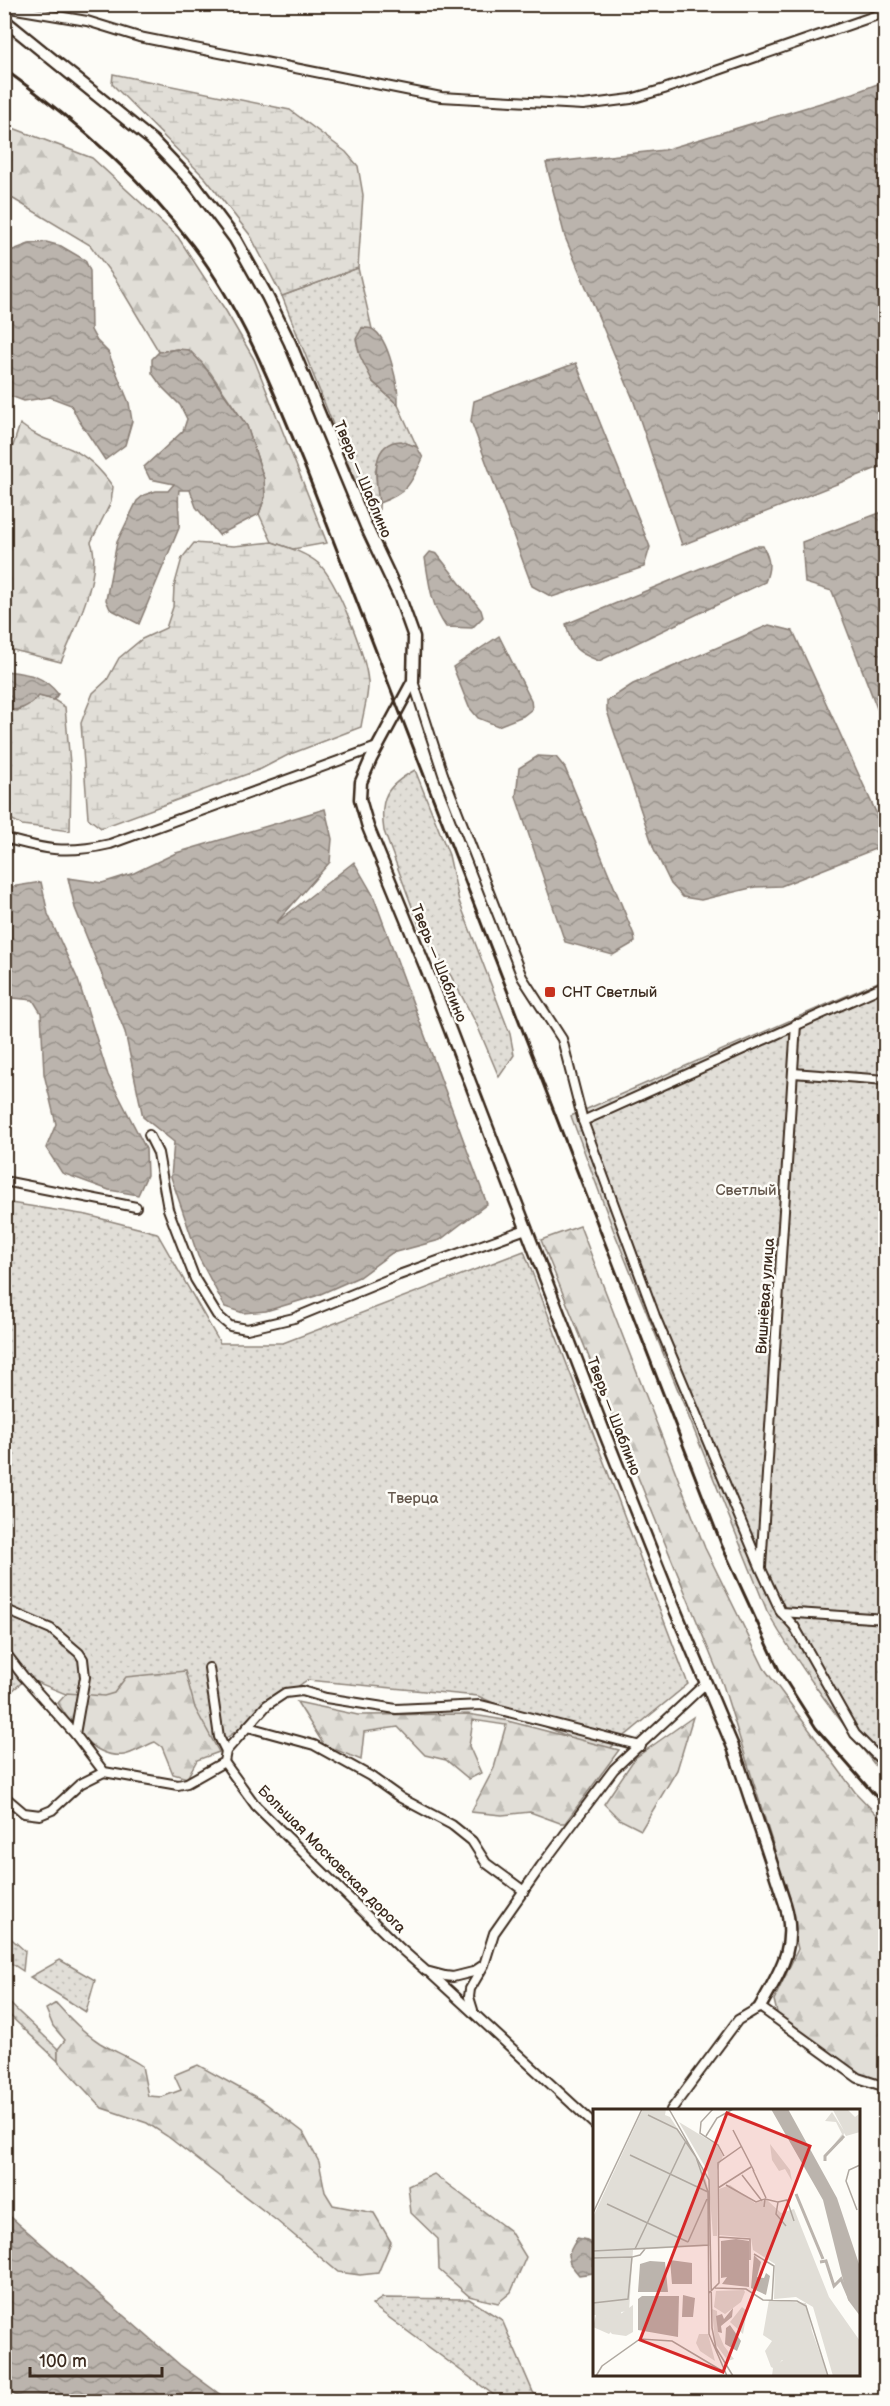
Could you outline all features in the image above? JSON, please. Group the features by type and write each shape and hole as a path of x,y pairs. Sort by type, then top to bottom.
{"street":[{"path":"4,7 87,21 139,37 372,86 441,97 583,105 631,99 664,89 885,12"},
{"name":"Тверь — Шаблино","path":"4,20 153,141 203,195 235,239 286,336 366,526 409,621 414,642 413,681 377,747 360,788 360,799 366,820 432,983 621,1474 733,1748 788,1917 789,1938 785,1960 760,2007"},
{"path":"413,681 443,774 522,977 562,1039 584,1121 655,1316 761,1569 781,1612 794,1626 855,1734 885,1765"},
{"path":"4,838 40,848 67,851 110,844 377,747"},
{"path":"584,1121 885,985"},
{"name":"Вишнёвая улица","path":"761,1569 796,1024"},
{"path":"793,1074 885,1080"},
{"path":"149,1135 158,1153 168,1209 195,1279 217,1315 230,1326 247,1329 294,1318 399,1275 526,1229"},
{"path":"4,1181 136,1207"},
{"path":"4,1609 51,1629 79,1653 85,1677 75,1734"},
{"path":"781,1612 885,1619"},
{"path":"4,1651 23,1676 75,1734 104,1772"},
{"path":"209,1668 219,1737 226,1751"},
{"path":"472,2010 470,1989 484,1965 494,1933 524,1891 614,1769 706,1683"},
{"path":"4,1796 24,1813 40,1815 52,1810 80,1784 104,1772 178,1785 187,1783 224,1761 226,1751 267,1706 281,1695 302,1691 326,1698 396,1709 481,1705 641,1746"},
{"path":"248,1727 314,1745 370,1776 401,1798 452,1825 472,1841 486,1863 524,1891"},
{"name":"Большая Московская дорога","path":"224,1761 256,1806 393,1941 472,2010 593,2123"},
{"path":"426,1971 453,1977 473,1972 484,1965"},
{"path":"672,2109 738,2020 760,2007 858,2078 885,2087"}],"green space":[{"path":"113,74 290,110 346,152 358,166 363,195 358,268 282,296 250,235 206,179 112,84"},
{"path":"5,125 92,158 178,237 254,359 327,543 293,549 272,542 259,514 265,497 264,479 247,426 210,372 177,349 159,352 116,280 90,245 5,194"},
{"path":"358,268 372,329 362,328 373,382 398,405 417,447 406,443 383,449 379,456 376,469 379,503 377,524 370,518 282,296"},
{"path":"20,424 39,436 84,456 100,470 113,487 111,502 91,542 94,555 90,586 61,662 5,648 5,451 13,446"},
{"path":"272,542 302,553 318,563 326,572 342,601 362,655 368,682 361,727 288,755 261,769 101,828 88,818 81,723 93,693 107,680 119,658 142,639 166,628 173,607 174,587 182,558 194,543 234,546"},
{"path":"39,696 54,700 65,707 71,775 70,831 22,825 7,817 4,810 4,710 17,711"},
{"path":"415,770 449,855 459,901 510,1034 514,1055 499,1077 477,1025 451,976 423,936 384,831 383,810 387,794 397,782"},
{"name":"Светлый","path":"885,979 885,1778 808,1676 767,1611 613,1229 571,1116"},
{"name":"Тверца","path":"4,1202 87,1215 157,1233 220,1343 283,1343 524,1251 688,1684 604,1753 478,1696 307,1680 207,1752 27,1678 5,1697"},
{"path":"580,1226 705,1548 764,1668 855,1792 885,1823 885,2085 862,2079 778,2017 774,2000 798,1949 775,1851 723,1685 541,1240"},
{"path":"185,1671 195,1708 219,1752 197,1760 187,1778 173,1774 162,1747 155,1742 124,1755 103,1752 77,1731 58,1703 67,1693 104,1696 114,1693 126,1677"},
{"path":"297,1702 358,1715 468,1714 504,1720 619,1750 565,1823 530,1812 502,1815 471,1812 494,1768 506,1725 473,1720 469,1746 481,1773 469,1779 446,1760 425,1755 398,1727 364,1732 361,1760 324,1745"},
{"path":"693,1717 677,1770 641,1830 619,1819 604,1804 635,1758"},
{"path":"5,1933 25,1951 23,1971 5,1959"},
{"path":"60,1960 95,1980 86,2012 30,1977"},
{"path":"4,1998 58,2049 58,2061 5,2011"},
{"path":"56,2003 94,2039 142,2066 148,2096 162,2097 181,2090 174,2075 198,2065 261,2100 303,2132 319,2162 325,2192 333,2205 374,2213 391,2242 378,2273 360,2275 338,2272 277,2221 167,2136 147,2123 102,2108 58,2061 58,2049 65,2040 53,2026 46,2009"},
{"path":"434,2174 510,2231 526,2257 511,2292 498,2303 469,2296 439,2270 438,2239 411,2213 408,2186"},
{"path":"382,2298 469,2299 502,2320 533,2392 541,2401 502,2401 372,2305"}],"water":[{"path":"885,81 885,465 682,545 633,399 565,237 546,163 664,150 854,93"},
{"path":"46,242 61,246 85,260 90,271 91,330 97,341 108,352 129,403 132,421 125,445 105,460 71,405 50,397 24,401 5,394 5,253 29,244"},
{"path":"362,328 372,329 378,334 388,352 395,376 398,405 373,382 360,356 356,339"},
{"path":"189,350 202,363 247,426 264,479 265,497 259,514 219,535 196,507 190,490 179,490 179,528 139,624 110,609 106,600 117,542 137,501 144,495 156,491 168,491 174,484 150,479 144,467 183,431 187,419 180,405 152,373 152,359 159,352"},
{"path":"576,363 650,547 644,567 552,597 532,586 471,421 474,401"},
{"path":"401,441 417,447 423,458 407,486 396,495 379,503 376,474 379,455 391,443"},
{"path":"886,511 885,716 878,711 832,591 805,583 802,542"},
{"path":"754,546 763,546 767,555 769,568 765,582 599,661 580,652 570,639 566,624"},
{"path":"430,552 437,554 481,610 483,617 472,628 446,627 441,619 431,594 425,558"},
{"path":"769,625 793,631 885,832 885,845 781,886 755,887 701,900 683,897 671,884 654,849 607,711 607,701 633,684"},
{"path":"499,636 531,700 532,709 523,716 498,726 478,718 469,707 453,667"},
{"path":"5,671 35,676 47,683 58,694 54,700 39,696 24,708 5,710"},
{"path":"538,756 556,757 565,768 634,935 635,942 613,955 565,942 516,797 519,768"},
{"path":"325,809 332,839 330,862 276,923 354,862 373,895 487,1204 440,1240 392,1253 359,1277 316,1296 266,1311 243,1313 225,1307 198,1256 171,1177 174,1142 143,1117 125,1032 75,908 68,878 102,883 134,873 176,853"},
{"path":"41,882 48,914 78,980 108,1075 146,1149 147,1175 138,1195 109,1190 62,1173 46,1148 56,1124 44,1074 41,1013 33,1000 4,997 5,888"},
{"path":"4,2211 180,2365 229,2401 22,2401 5,2387"},
{"path":"577,2238 587,2240 593,2246 593,2273 579,2275 570,2264 568,2255"}],"railway":[{"path":"4,69 81,129 152,196 211,271 256,352 304,465 722,1546 779,1670 816,1728 886,1808"}],"place":[{"name":"СНТ Светлый","path":"550,992"}]}
